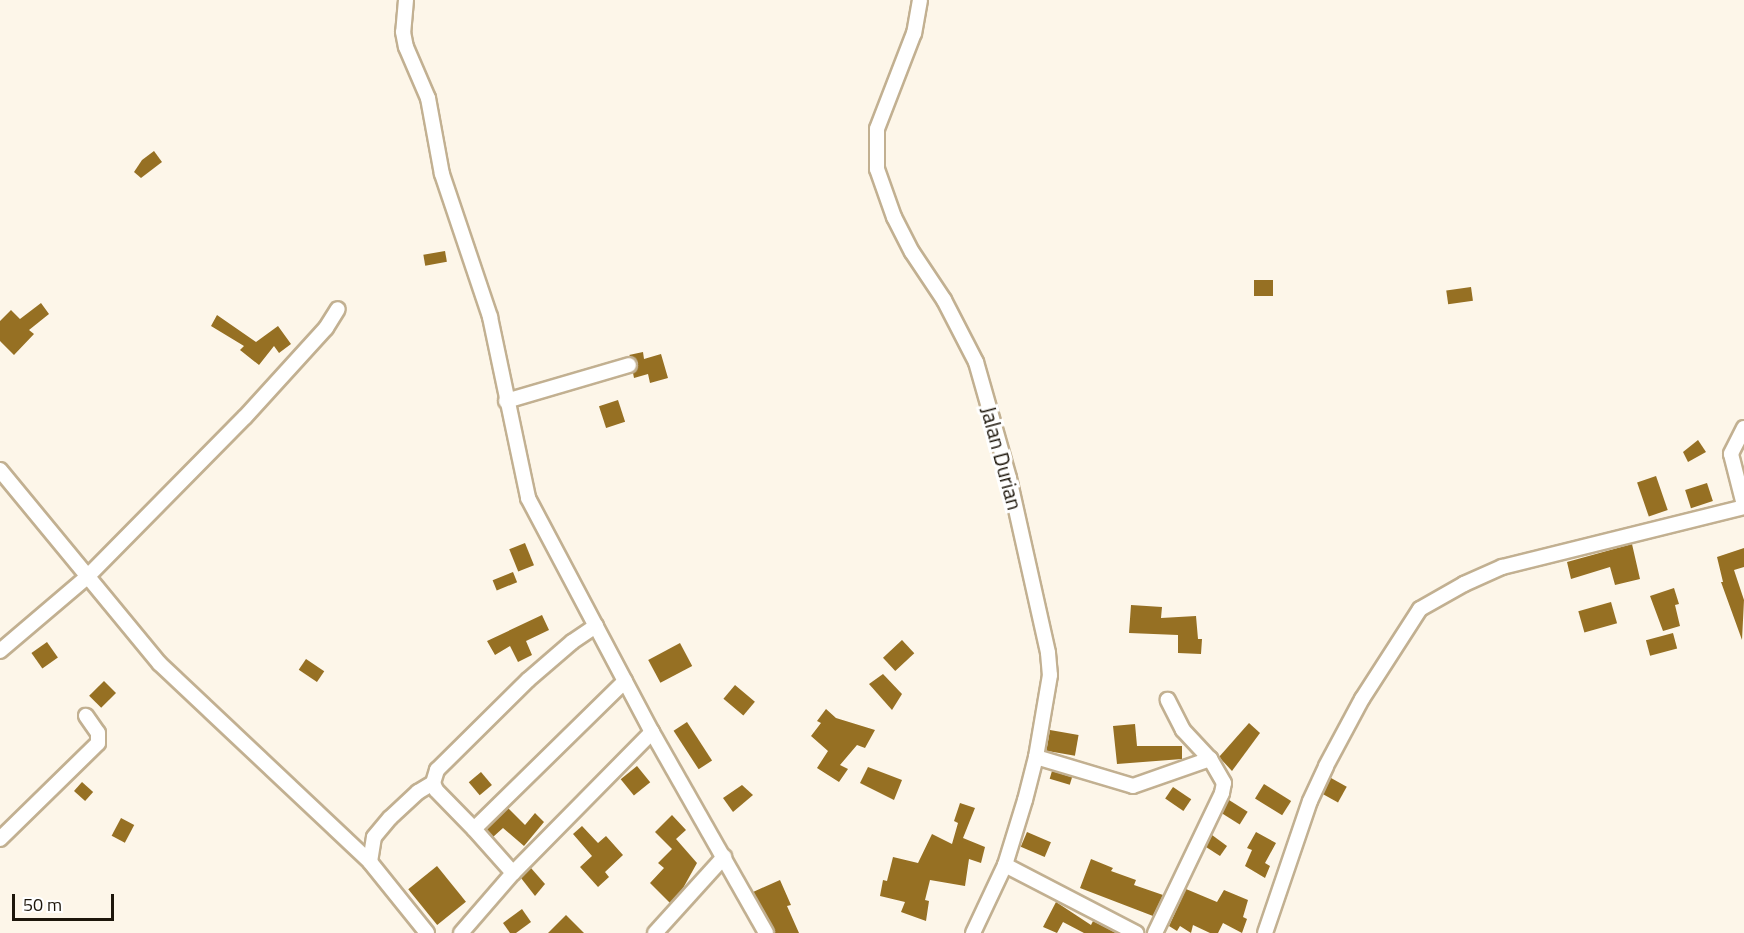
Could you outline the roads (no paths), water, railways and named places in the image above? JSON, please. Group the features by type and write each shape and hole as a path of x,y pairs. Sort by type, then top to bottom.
{"street":[{"path":"406,0 404,32 406,47 428,98 442,174 490,318 528,498 652,732 766,933"},
{"name":"Jalan Durian","path":"920,0 914,33 877,129 877,169 894,217 912,252 944,300 976,362 1009,478 1048,653 1050,686 1036,757 1005,865 973,933"},
{"path":"0,651 88,576 245,417 326,328 338,309"},
{"path":"506,401 628,365"},
{"path":"1265,933 1310,801 1326,766 1362,699 1420,609 1464,584 1502,567 1744,506 1731,454 1744,428"},
{"path":"0,470 160,664 370,862 427,933"},
{"path":"370,862 374,837 390,818 433,783 437,770 528,680 572,642 596,626"},
{"path":"474,829 625,681"},
{"path":"1155,933 1222,793 1224,783 1210,759 1182,730 1168,700"},
{"path":"0,839 98,743 98,733 86,716"},
{"path":"461,933 513,873 652,732"},
{"path":"1036,757 1133,786 1210,759"},
{"path":"433,783 444,800 474,829 513,873"},
{"path":"655,933 724,856"},
{"path":"1005,865 1136,933"}]}
